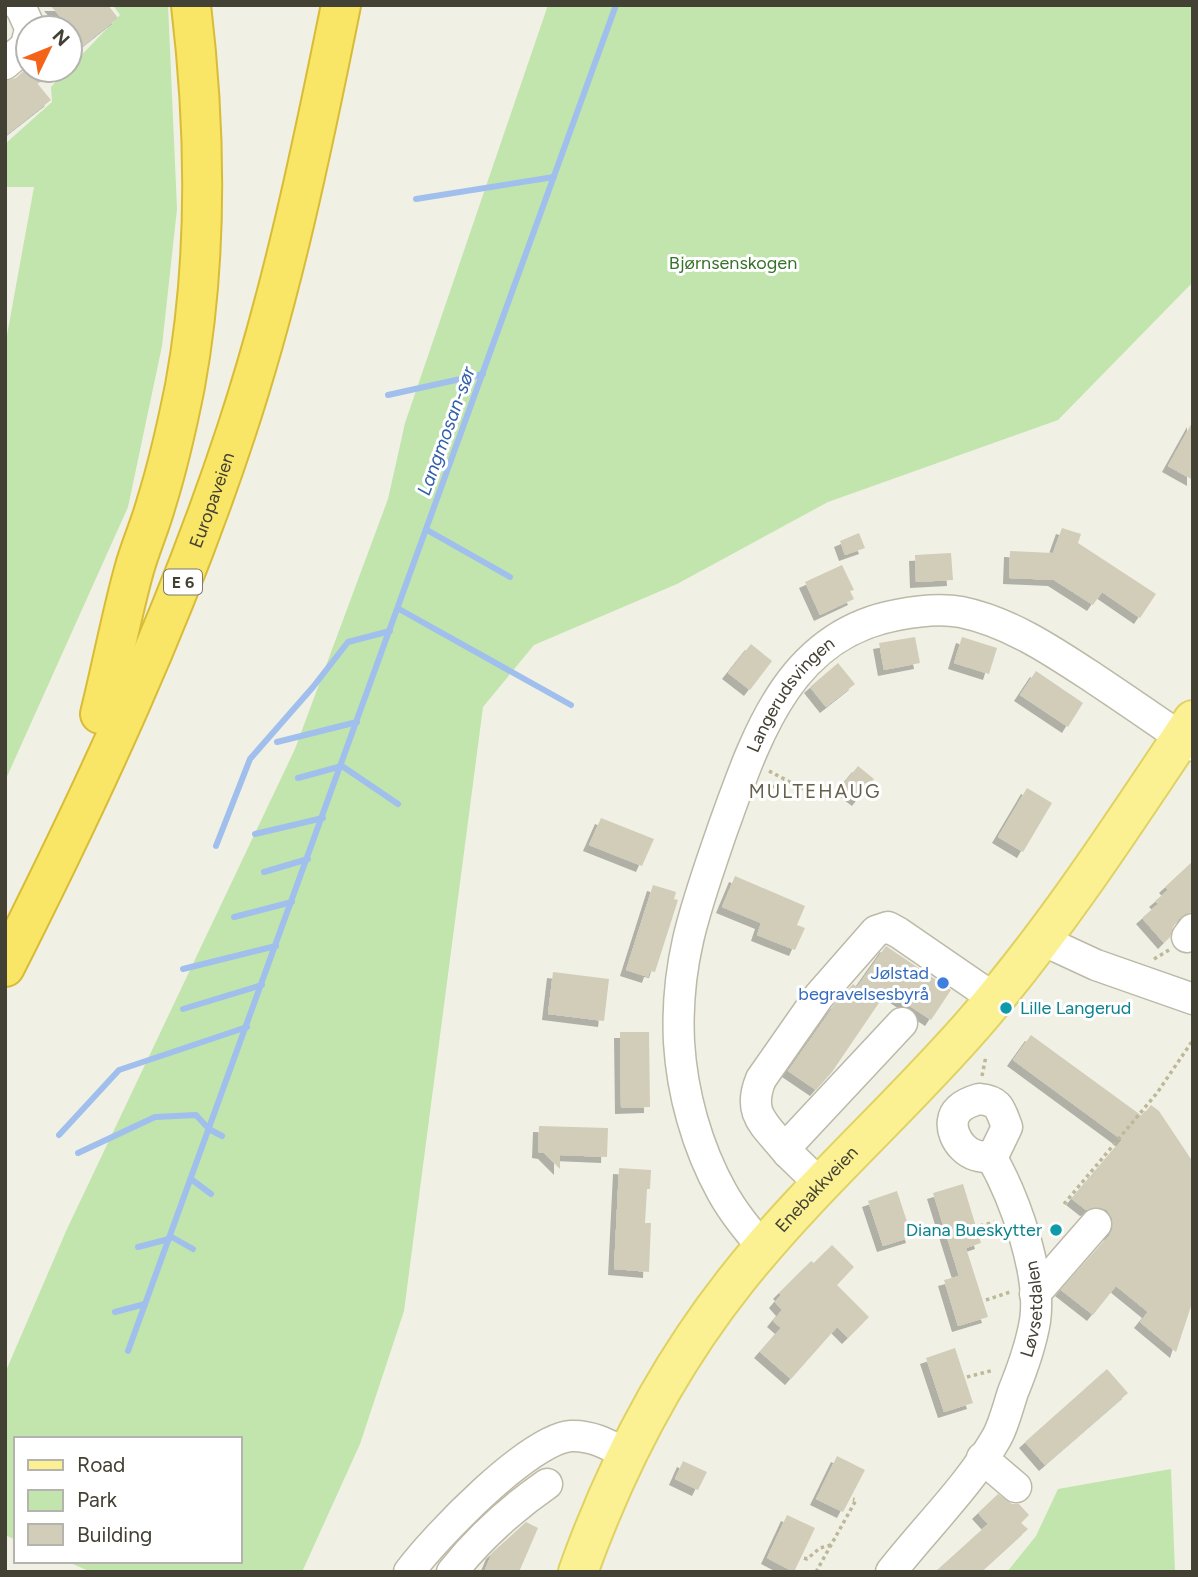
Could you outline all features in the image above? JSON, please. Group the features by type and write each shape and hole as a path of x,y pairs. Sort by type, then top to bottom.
{"highway":[{"name":"E 6","path":"100,714 135,568 157,503 172,444 192,335 199,270 203,147 201,97 191,5"},
{"name":"Europaveien","path":"5,910 100,714 169,545 231,358 266,229 315,5"},
{"name":"Europaveien","path":"5,967 96,783 171,612 240,418 277,291 305,176 341,5"},
{"name":"E 6","path":"305,176 351,66 368,5"}],"main road":[{"name":"Enebakkveien","path":"578,1572 607,1495 626,1454 684,1353 722,1299 763,1248 995,999 1042,940 1189,734"}],"street":[{"name":"Langerudsvingen","path":"763,1248 722,1192 710,1166 687,1098 679,1042 680,980 684,950 698,897 749,761 780,695 811,658 828,644 863,625 920,611 960,612 992,621 1031,639 1189,734"},
{"path":"821,1185 788,1153 754,1110 755,1094 761,1079 819,996 876,931 888,927 899,933 995,999"},
{"path":"1042,940 1096,965 1193,999"},
{"path":"788,1153 788,1145 902,1023"},
{"path":"979,1099 991,1100 999,1106 1007,1127 992,1158 973,1155 962,1147 955,1138 952,1127 954,1116 959,1109 979,1099"},
{"name":"Løvsetdalen","path":"891,1572 998,1436 1021,1372 1035,1321 1025,1292 1025,1241 1004,1179 992,1158"},
{"path":"1025,1292 1096,1224"},
{"path":"409,1572 474,1501 543,1444 569,1436 589,1437 626,1454"},
{"path":"982,1458 1016,1487"},
{"path":"452,1572 485,1534 521,1502 547,1484"}],"path":[{"path":"749,761 824,800"},
{"path":"1136,979 1140,968 1190,933"},
{"path":"1064,1204 1157,1093 1193,1040"},
{"path":"979,1099 989,1046"},
{"path":"986,1300 1009,1293 1025,1292"},
{"path":"967,1377 1005,1367"},
{"path":"816,1572 856,1500 853,1499"},
{"path":"804,1558 807,1559 820,1548 831,1545"}],"green space":[{"path":"113,5 168,5 177,209 162,346 128,507 5,781 5,346 34,187 5,187 5,144 52,102 51,87 54,84 84,84 84,52 120,15"},
{"name":"Bjørnsenskogen","path":"548,5 1193,5 1193,282 1058,420 828,502 677,584 534,645 483,707 404,1311 360,1444 302,1572 91,1572 71,1563 242,1563 242,1437 14,1437 14,1539 5,1535 5,1373 67,1229 295,749 388,499 405,423"},
{"path":"1171,1469 1175,1572 1007,1572 1036,1536 1058,1489"}],"building":[{"path":"50,5 108,5 118,18 84,45 84,14 58,14"},
{"path":"14,79 14,84 38,84 51,100 5,136 5,81"},
{"path":"1193,421 1193,480 1168,466"},
{"path":"1062,528 1081,534 1078,543 1156,594 1140,618 1102,592 1093,605 1054,580 1009,578 1010,551 1053,553"},
{"path":"859,533 865,548 845,555 840,541"},
{"path":"951,553 953,580 916,582 915,555"},
{"path":"842,565 854,590 850,591 854,599 820,615 805,582"},
{"path":"915,637 920,663 884,670 879,643"},
{"path":"962,637 997,648 989,674 954,663"},
{"path":"751,644 772,661 750,690 728,673"},
{"path":"838,663 855,684 826,707 810,687"},
{"path":"1036,671 1083,703 1068,727 1020,695"},
{"path":"858,766 874,779 858,800 841,787"},
{"path":"1027,788 1052,803 1023,852 998,837"},
{"path":"601,818 654,839 642,866 589,845"},
{"path":"1193,861 1193,911 1179,919 1164,943 1142,918 1158,904 1155,901 1168,890 1165,887"},
{"path":"735,876 805,906 797,925 805,928 795,950 757,935 761,923 722,907"},
{"path":"653,885 676,892 674,899 678,900 655,972 650,971 648,977 626,970"},
{"path":"886,946 951,990 931,1020 887,991 832,1072 816,1090 788,1071 833,1007 853,984 857,987"},
{"path":"553,972 609,979 604,1021 548,1014"},
{"path":"620,1032 649,1032 650,1107 621,1108"},
{"path":"1031,1035 1142,1116 1151,1105 1159,1111 1193,1162 1193,1300 1176,1352 1140,1322 1148,1312 1116,1286 1093,1315 1061,1290 1113,1228 1112,1218 1107,1210 1099,1207 1086,1210 1072,1199 1122,1140 1013,1060"},
{"path":"539,1126 608,1128 607,1157 560,1155 560,1169 544,1153 538,1152"},
{"path":"619,1168 651,1170 645,1223 651,1223 649,1272 614,1269"},
{"path":"963,1184 981,1243 966,1248 988,1317 958,1326 944,1280 959,1276 933,1193"},
{"path":"897,1191 912,1237 883,1246 868,1201"},
{"path":"832,1245 854,1267 837,1285 869,1317 848,1338 837,1327 791,1379 760,1352 781,1328 773,1321 782,1310 775,1302 781,1295 779,1293 811,1261 814,1263"},
{"path":"955,1348 973,1403 944,1412 926,1358"},
{"path":"1107,1369 1128,1393 1045,1465 1025,1442"},
{"path":"837,1456 865,1470 843,1512 816,1499"},
{"path":"683,1461 707,1472 698,1490 675,1479"},
{"path":"998,1494 1012,1504 1019,1504 1029,1515 1021,1523 1028,1529 981,1572 935,1572 988,1524 978,1513"},
{"path":"787,1515 815,1528 794,1572 767,1558"},
{"path":"526,1522 538,1528 519,1572 484,1572 492,1553"}],"waterway":[{"name":"Langmosan-sør","path":"128,1351 616,5"},
{"path":"416,199 554,177"},
{"path":"388,395 483,374"},
{"path":"427,530 510,577"},
{"path":"399,609 571,705"},
{"path":"216,846 250,759 348,642 390,631"},
{"path":"277,742 357,722"},
{"path":"298,778 342,766 398,804"},
{"path":"255,834 323,818"},
{"path":"264,872 308,859"},
{"path":"234,917 292,902"},
{"path":"183,969 276,946"},
{"path":"183,1009 262,985"},
{"path":"59,1135 119,1070 247,1027"},
{"path":"78,1153 155,1117 196,1115 209,1129 222,1136"},
{"path":"191,1179 211,1194"},
{"path":"170,1236 193,1249"},
{"path":"138,1247 169,1239"},
{"path":"115,1312 145,1304"}],"place":[{"name":"Jølstad begravelsesbyrå","path":"943,983"},
{"name":"Lille Langerud","path":"1006,1008"},
{"name":"Diana Bueskytter","path":"1056,1230"}],"district":[{"name":"MULTEHAUG","path":"815,791"}]}
